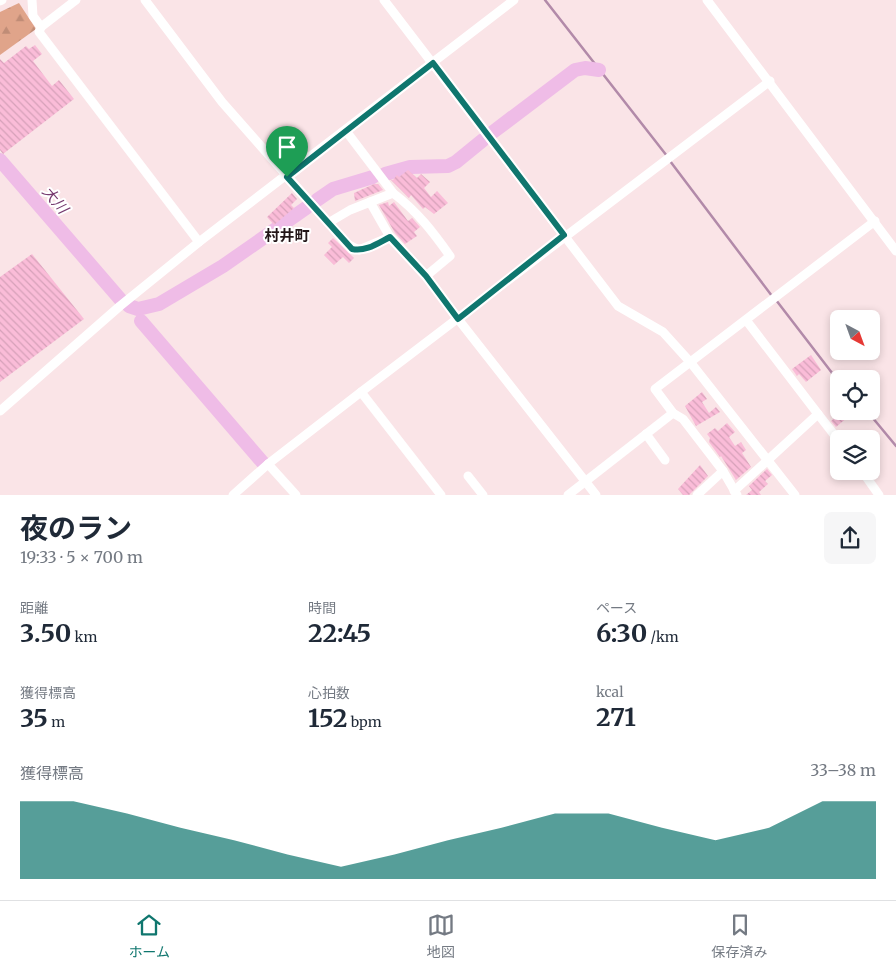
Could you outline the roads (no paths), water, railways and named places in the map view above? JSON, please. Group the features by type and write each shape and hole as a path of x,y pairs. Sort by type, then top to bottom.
{"street":[{"path":"32,0 34,16 42,27"},
{"path":"76,0 42,27 39,32 199,242"},
{"path":"145,0 222,102 346,244 359,250 390,237"},
{"path":"384,0 618,306 663,332 691,363 795,495"},
{"path":"0,411 120,306 199,242 287,177 514,0"},
{"path":"707,0 896,251"},
{"path":"233,495 268,464 458,319 564,235 770,82"},
{"path":"346,131 393,193 409,205 428,224 450,256 426,276"},
{"path":"328,223 350,210 393,193"},
{"path":"370,202 390,237 426,276 596,495"},
{"path":"818,414 767,460 735,493 723,471 683,418 673,413 655,389 875,221"},
{"path":"746,320 830,430"},
{"path":"361,392 442,495"},
{"path":"568,495 673,413"},
{"path":"646,434 666,460"},
{"path":"268,464 296,495"},
{"path":"697,495 723,471"},
{"path":"468,476 482,495"},
{"path":"868,480 879,495"}],"waterway":[{"path":"545,0 667,156"},
{"path":"493,132 575,70 585,68 599,70"},
{"path":"385,174 410,167 448,166 456,162 483,140"},
{"name":"大川","path":"0,160 120,299"},
{"path":"670,161 772,296"},
{"path":"317,200 333,189 373,177"},
{"path":"129,306 138,309 159,304 223,266 306,208"},
{"path":"776,300 830,370"},
{"path":"141,321 264,464"},
{"path":"874,420 896,446"}],"district":[{"name":"村井町","path":"287,236"}]}
